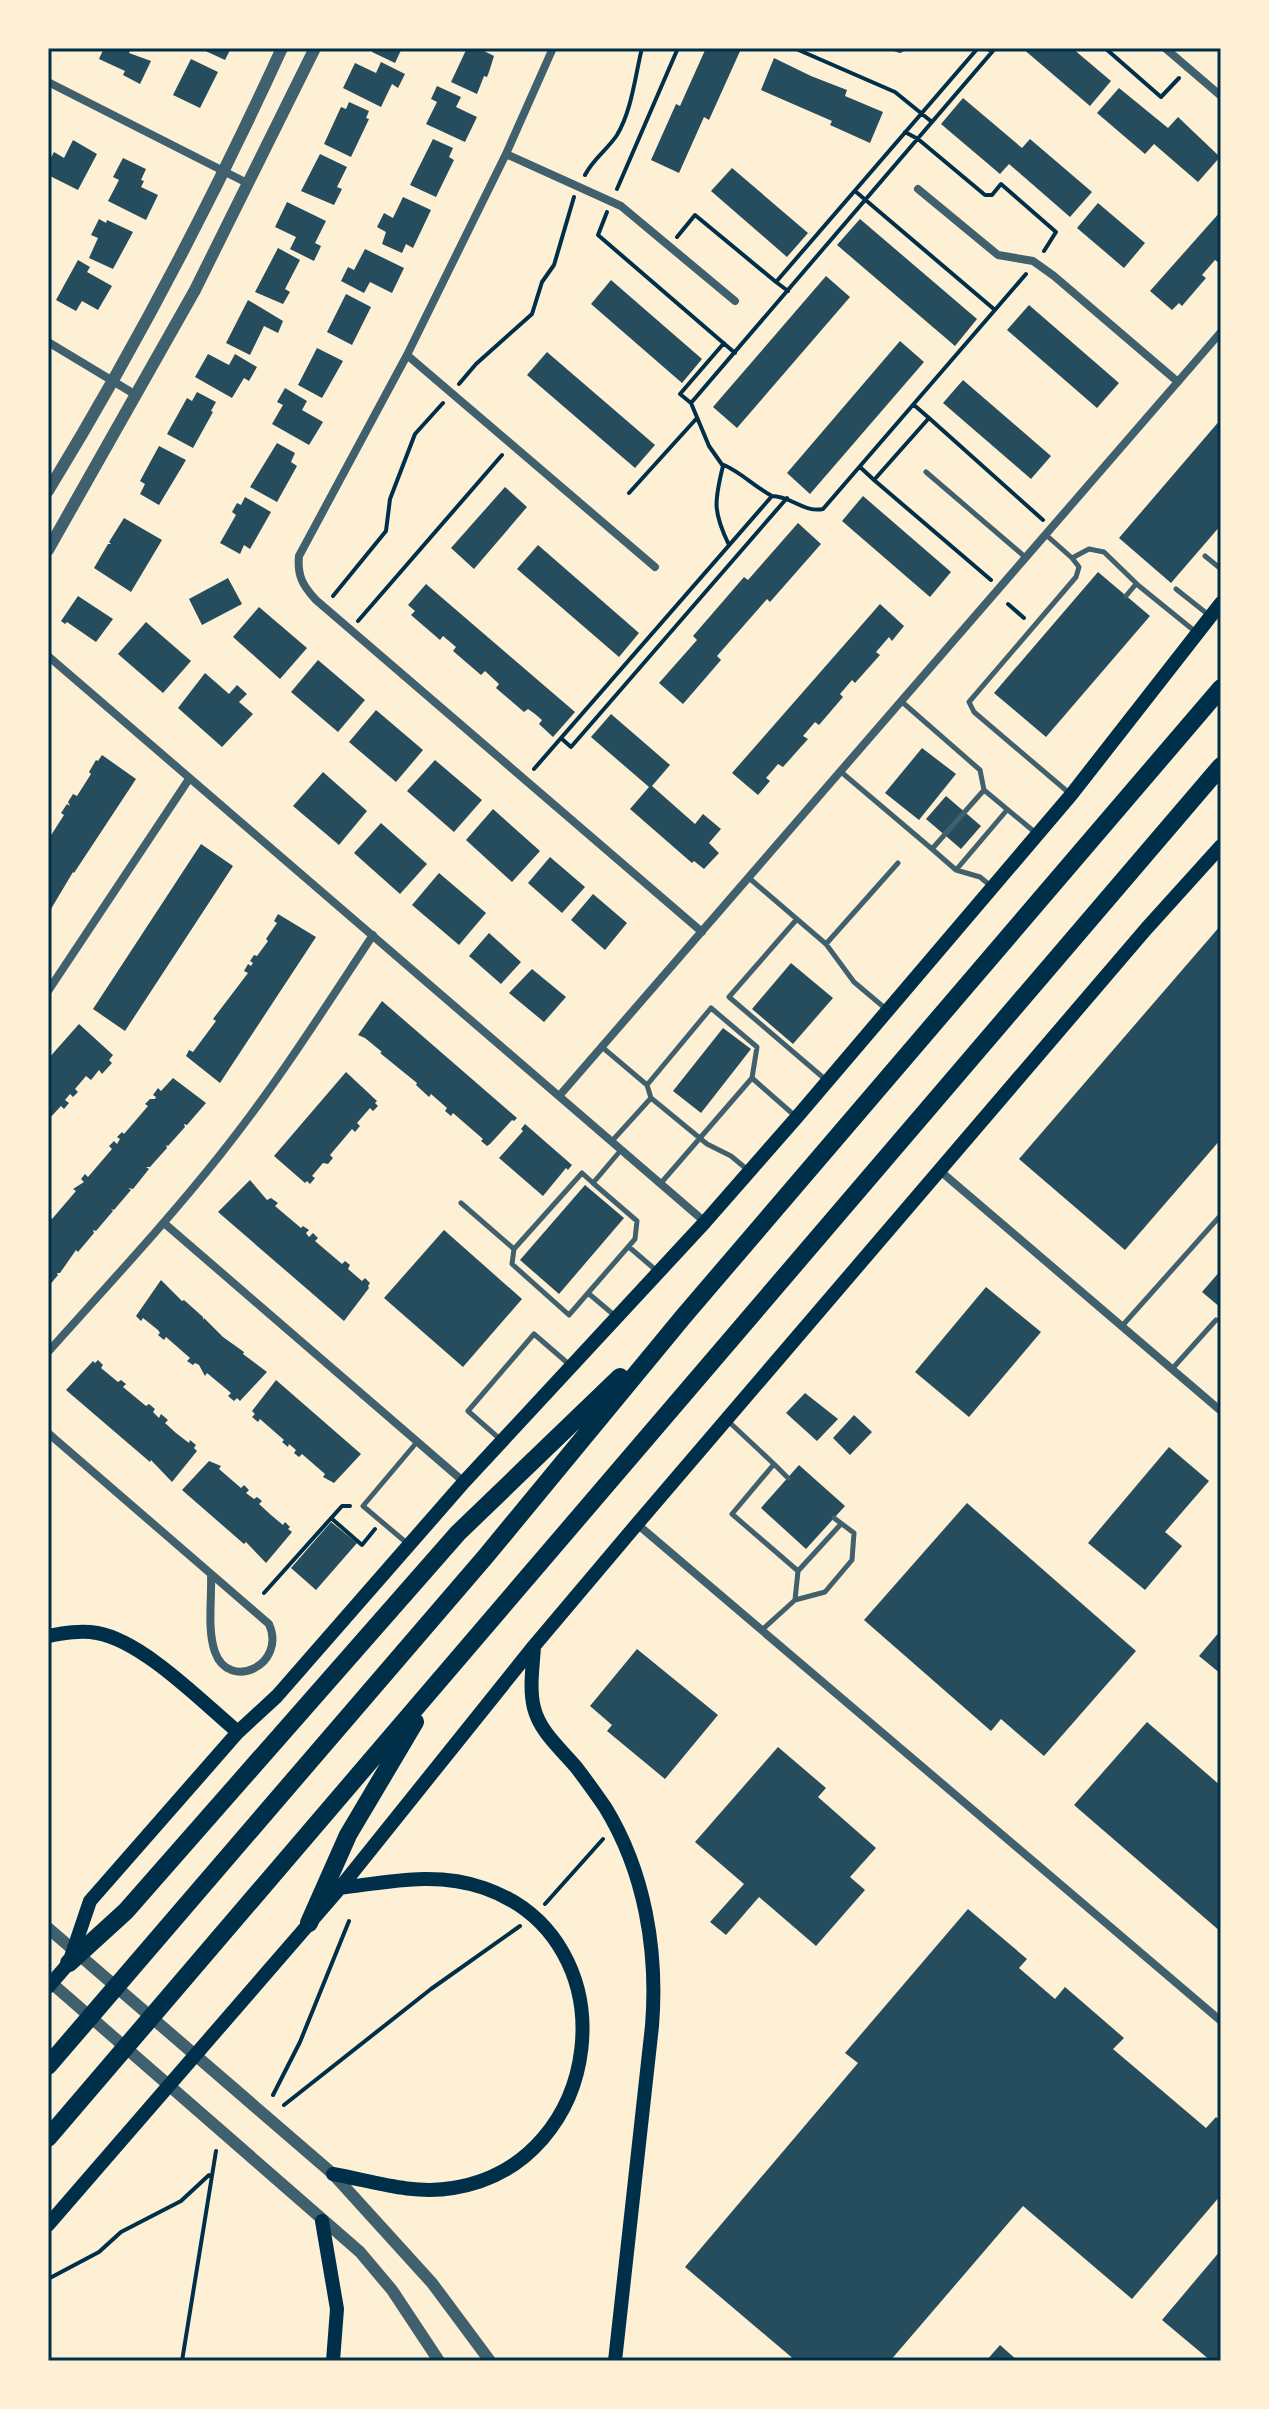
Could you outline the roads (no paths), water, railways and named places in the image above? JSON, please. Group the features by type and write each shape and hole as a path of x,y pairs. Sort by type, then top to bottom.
{"highway":[{"path":"48,2066 486,1556 683,1317 1221,688"},
{"path":"48,2138 1221,766"},
{"path":"69,1963 126,1911 458,1533 683,1317"},
{"path":"309,1923 348,1835 441,1678"}],"main road":[{"path":"48,1987 69,1963 90,1901 238,1732 277,1696 464,1482 705,1222 797,1117 1071,795 1221,603"},
{"path":"48,2225 340,1888 534,1646 726,1419 1146,929 1221,846"},
{"path":"48,1636 80,1631 98,1633 127,1644 158,1664 238,1732"},
{"path":"534,1646 534,1708 541,1724 589,1785 617,1831 636,1878 653,1950 652,2026 615,2361"},
{"path":"333,2174 400,2188 434,2190 453,2188 507,2169 548,2133 559,2118 574,2088 581,2058 583,2026 579,1992 566,1960 532,1916 497,1893 448,1879 412,1878 340,1888"},
{"path":"322,2221 337,2309 333,2361"}],"street":[{"path":"48,491 112,381 222,171 282,48"},
{"path":"48,550 195,290 315,48"},
{"path":"553,48 506,154 407,355 299,556 298,570 303,586 324,607 702,932"},
{"path":"1165,48 1221,96"},
{"path":"48,82 249,184"},
{"path":"506,154 612,201 735,301"},
{"path":"918,189 998,255 1036,264 1178,382"},
{"path":"560,1095 1221,332"},
{"path":"48,342 136,395"},
{"path":"407,355 655,567"},
{"path":"48,656 705,1222"},
{"path":"48,991 189,779"},
{"path":"48,1352 164,1223 222,1153 373,935"},
{"path":"939,1170 1221,1411"},
{"path":"164,1223 464,1482"},
{"path":"48,1433 269,1624 273,1647 265,1661 252,1670 228,1668 222,1664 214,1649 211,1575"},
{"path":"637,1524 1221,2021"},
{"path":"48,1928 333,2174 432,2283 490,2361"},
{"path":"48,1980 360,2252 410,2315 439,2361"}],"lane":[{"path":"926,472 1024,556"},
{"path":"1047,530 1079,567 1076,577 969,702 974,712 1071,795"},
{"path":"1072,558 1085,550 1099,550 1197,633"},
{"path":"1205,556 1221,569"},
{"path":"1126,596 1136,584"},
{"path":"1176,589 1210,617"},
{"path":"901,700 980,770 984,790 1037,835"},
{"path":"840,771 956,870 980,877 993,888"},
{"path":"932,849 984,790"},
{"path":"956,870 1007,810"},
{"path":"826,944 898,863"},
{"path":"749,878 826,944 854,982 888,1010"},
{"path":"797,919 729,997 827,1081"},
{"path":"647,1085 711,1008 757,1047 752,1078 661,1183"},
{"path":"602,1047 647,1085 651,1098 699,1138 731,1156 749,1171"},
{"path":"752,1078 797,1117"},
{"path":"612,1141 651,1098"},
{"path":"593,1183 622,1149"},
{"path":"582,1173 593,1183 637,1221 635,1239 569,1315 512,1264 514,1249 582,1173"},
{"path":"461,1203 514,1249"},
{"path":"1122,1326 1221,1215"},
{"path":"629,1247 658,1273"},
{"path":"588,1293 617,1318"},
{"path":"1172,1369 1216,1320"},
{"path":"502,1441 468,1411 534,1334 572,1366"},
{"path":"726,1419 788,1478"},
{"path":"408,1545 363,1506 417,1442"},
{"path":"774,1464 732,1514 798,1571"},
{"path":"762,1630 795,1600 825,1592 852,1560 854,1533 834,1518"},
{"path":"795,1600 798,1571 841,1524"}]}
